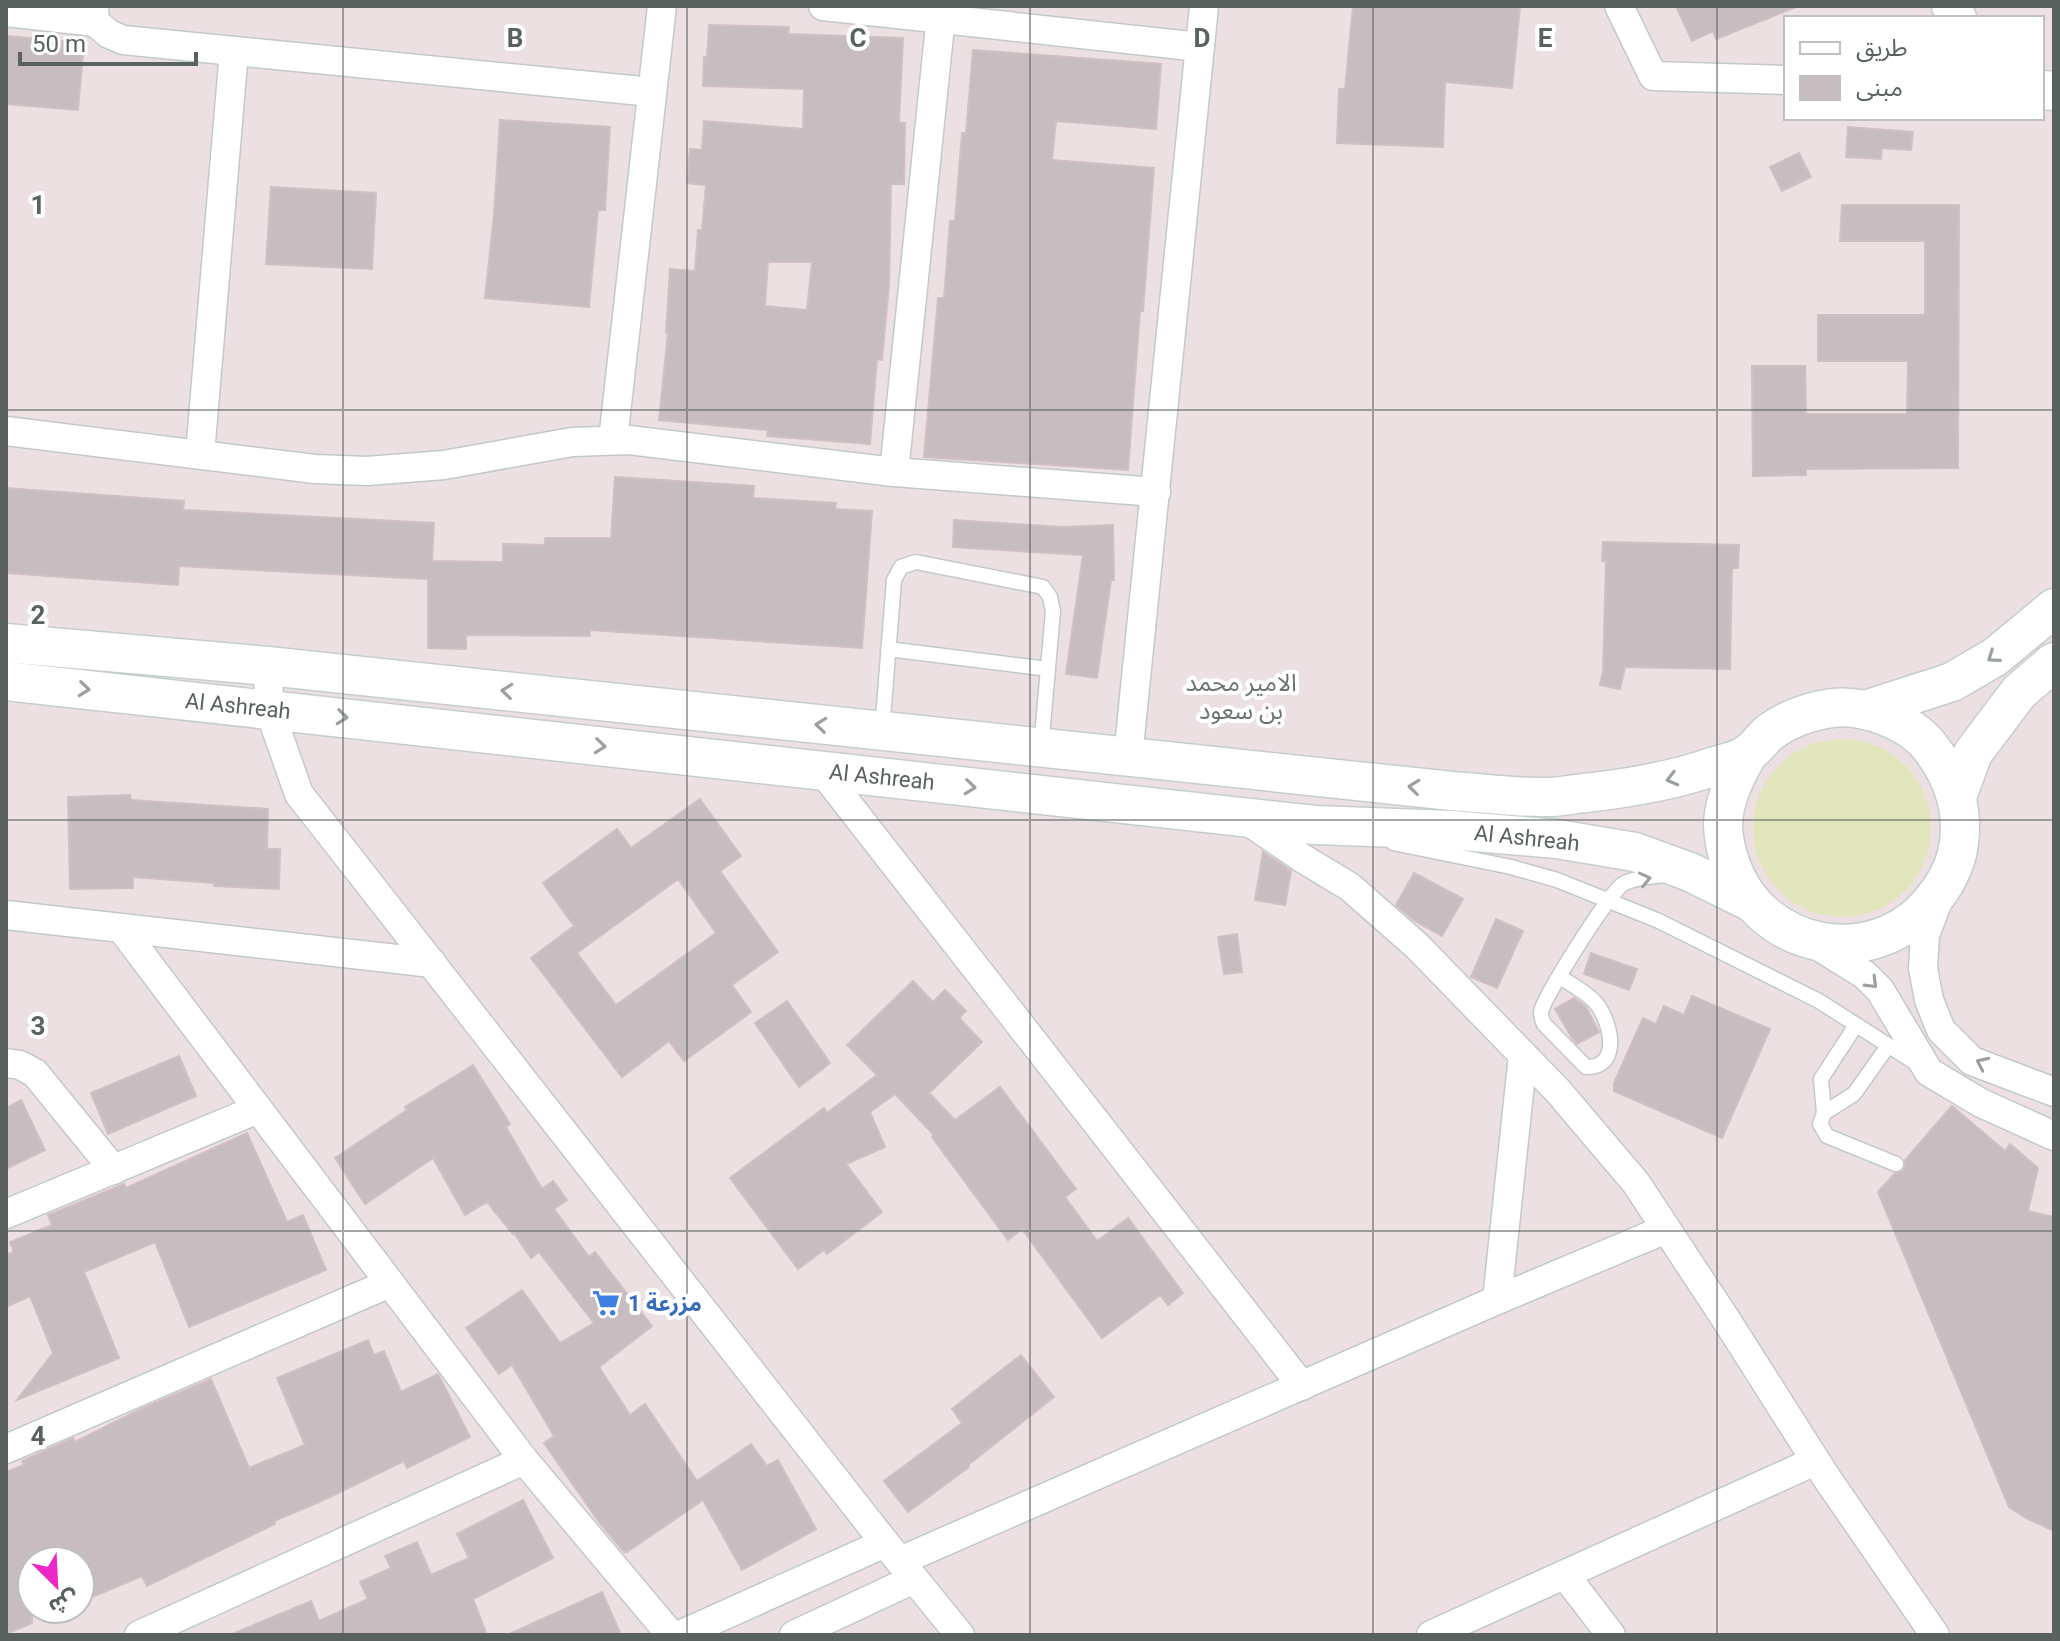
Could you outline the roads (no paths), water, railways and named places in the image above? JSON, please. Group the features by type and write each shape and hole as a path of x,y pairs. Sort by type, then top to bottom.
{"street":[{"path":"613,440 662,6"},
{"path":"823,6 942,12 1200,47"},
{"path":"1128,757 1204,6"},
{"path":"1619,6 1653,76 1784,80"},
{"path":"6,12 94,14 109,34 123,40 652,92"},
{"path":"894,472 942,12"},
{"path":"200,454 234,51"},
{"path":"6,431 315,469 367,471 444,465 572,442 629,440 894,472 1156,492"},
{"path":"1865,710 1952,682 1995,657 2052,600"},
{"path":"6,643 268,666 1452,791 1549,797 1634,788 1747,756"},
{"path":"1957,797 1973,753 2019,692 2054,662"},
{"path":"268,666 269,709 299,794 960,1635"},
{"name":"Al Ashreah","path":"6,681 1315,825 1452,830 1557,839 1635,852 1690,872 1749,901"},
{"path":"2054,1092 1972,1061 1941,1030 1929,1000 1923,968 1925,935 1954,866 1961,819 1957,797 1946,770 1927,743 1900,722 1865,710 1834,708 1803,715 1770,732 1747,756 1732,781 1723,822 1725,848 1737,881 1749,901 1773,923 1808,940 1865,975 1880,990 1929,1072 1981,1103 2054,1136"},
{"path":"822,771 1302,1386"},
{"path":"1242,817 1350,887 1417,946 1558,1091 1636,1183 1815,1461 1935,1635"},
{"path":"1808,940 1844,945 1882,937 1907,925 1922,913 1942,889"},
{"path":"6,915 432,963"},
{"path":"121,928 524,1460 671,1635"},
{"path":"1497,1300 1523,1055"},
{"path":"6,1063 20,1065 35,1073 114,1170"},
{"path":"6,1214 258,1109"},
{"path":"680,1635 900,1561 1666,1229"},
{"path":"6,1449 390,1283"},
{"path":"139,1635 174,1628 524,1460"},
{"path":"1431,1635 1815,1461"},
{"path":"794,1635 900,1561"},
{"path":"1565,1575 1611,1635"}],"lane":[{"path":"882,731 894,580 901,567 916,562 1043,587 1050,597 1053,611 1041,748"},
{"path":"888,649 1048,669"},
{"path":"1315,825 1511,867 1557,880 1659,921 1819,1001 1929,1072"},
{"path":"1560,977 1590,997 1604,1016 1611,1047 1601,1064 1594,1067 1586,1067 1544,1024 1541,1009 1596,915 1623,884 1690,872"},
{"path":"1856,1025 1821,1079 1824,1113 1820,1124 1827,1136 1896,1164"},
{"path":"1824,1113 1854,1094 1888,1046"}],"place":[{"name":"مزرعة 1","path":"606,1303"}],"district":[{"name":"الامير محمد بن سعود","path":"1241,697"}]}
